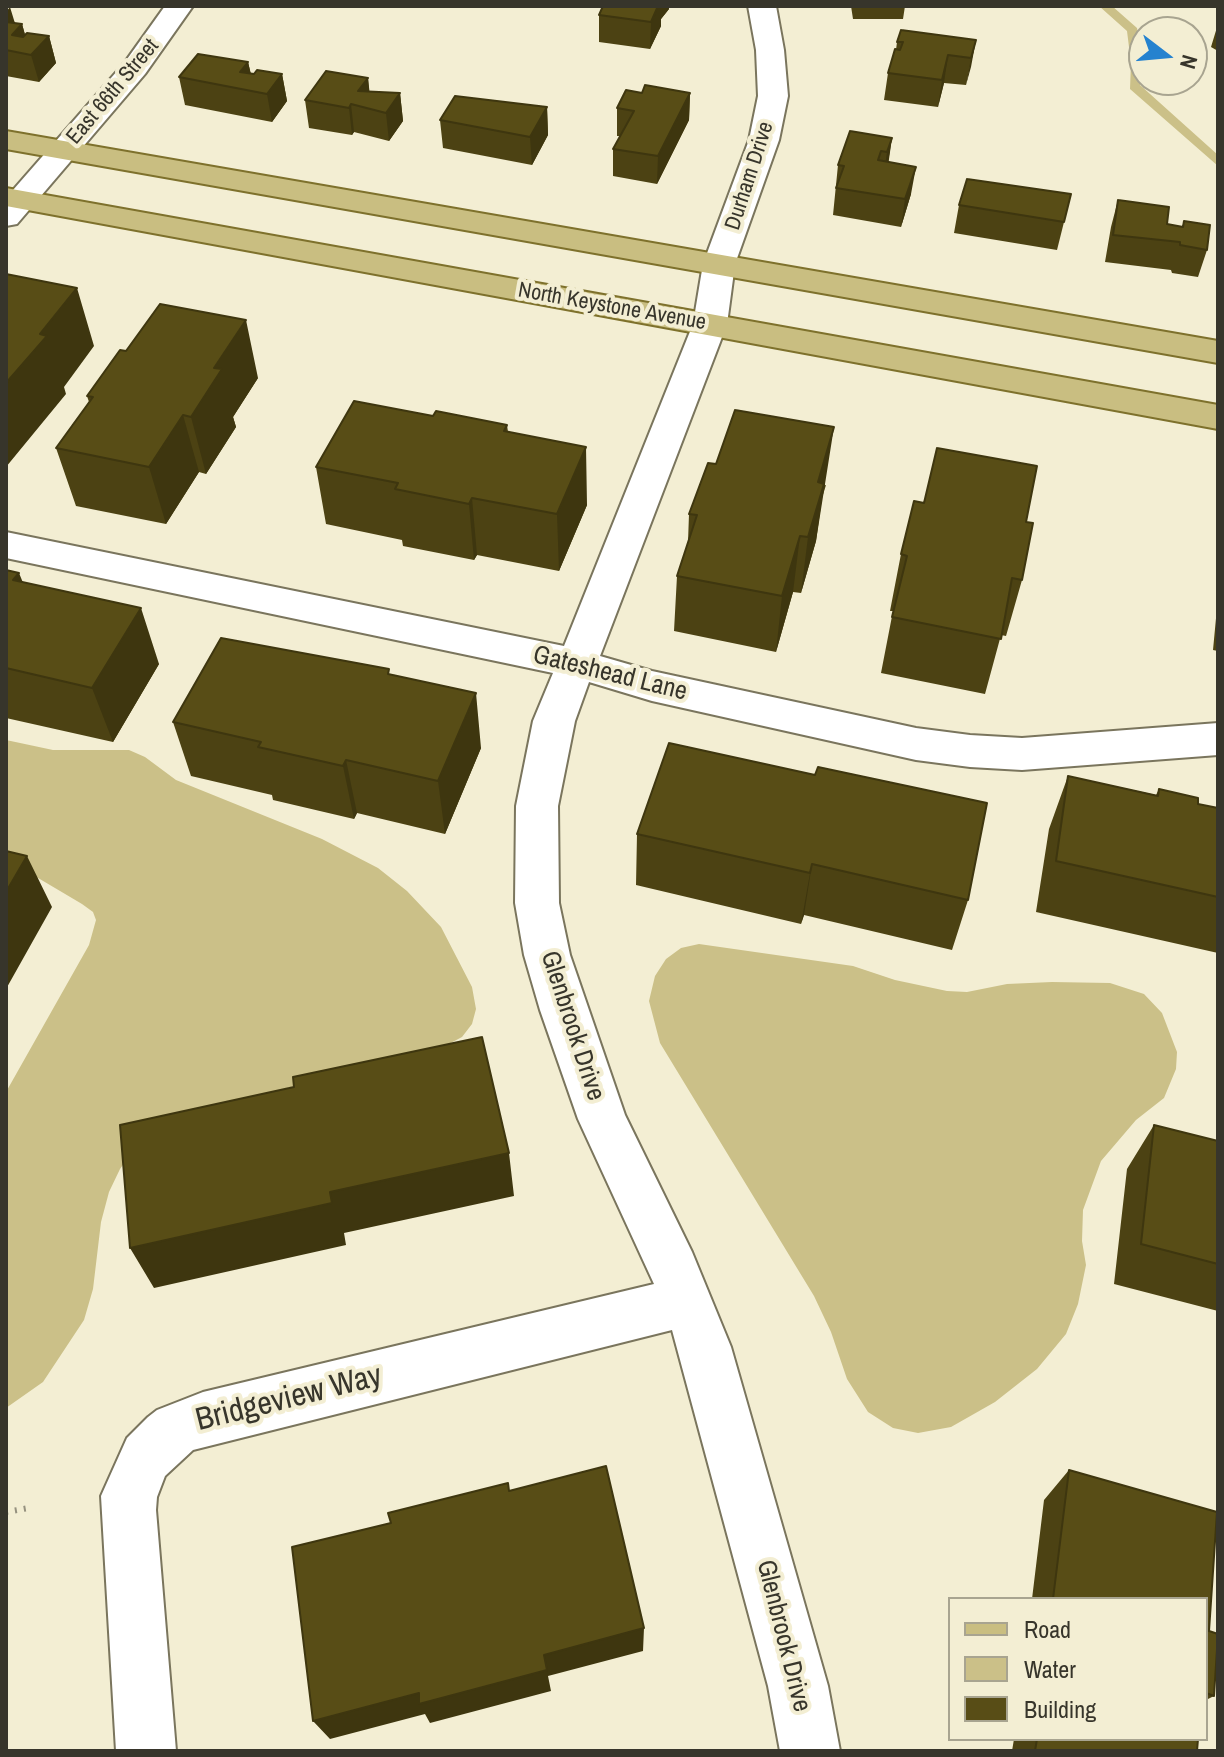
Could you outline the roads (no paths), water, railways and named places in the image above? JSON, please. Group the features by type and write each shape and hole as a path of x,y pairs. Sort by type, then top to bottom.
{"main road":[{"name":"North Keystone Avenue","path":"6,140 65,150 715,295 1218,417"},
{"name":"North Keystone Avenue","path":"11,205 715,295 1218,352"}],"street":[{"name":"East 66th Street","path":"11,205 65,150 135,68 179,6"},
{"name":"Durham Drive","path":"715,295 772,106 773,72 762,6"},
{"name":"Glenbrook Drive","path":"715,295 554,721 537,806 537,903 547,955 563,1010 602,1119 705,1347 798,1686 810,1751"},
{"name":"Gateshead Lane","path":"6,545 574,663 652,686 861,733 970,751 1074,752 1175,740 1218,739"},
{"name":"Bridgeview Way","path":"146,1751 128,1510 129,1496 146,1457 167,1436 176,1429 203,1419 686,1301"}],"water":[{"path":"6,740 53,750 129,750 145,757 176,780 322,839 378,868 407,891 441,927 472,987 476,1009 472,1024 462,1037 445,1046 231,1103 134,1149 109,1192 101,1222 93,1289 84,1320 43,1382 6,1408 6,1092 89,945 96,920 93,912 82,904 6,859"},
{"path":"699,944 853,966 895,980 947,991 967,992 1007,984 1110,983 1144,994 1162,1013 1177,1052 1176,1069 1164,1098 1136,1120 1101,1161 1083,1210 1082,1241 1086,1265 1078,1304 1066,1334 1037,1369 995,1402 951,1427 918,1433 893,1428 868,1412 847,1379 831,1332 814,1296 660,1043 649,1001 655,976 666,959 681,948"}],"waterway":[{"path":"1105,6 1133,30 1137,63 1134,86 1218,162"}]}
